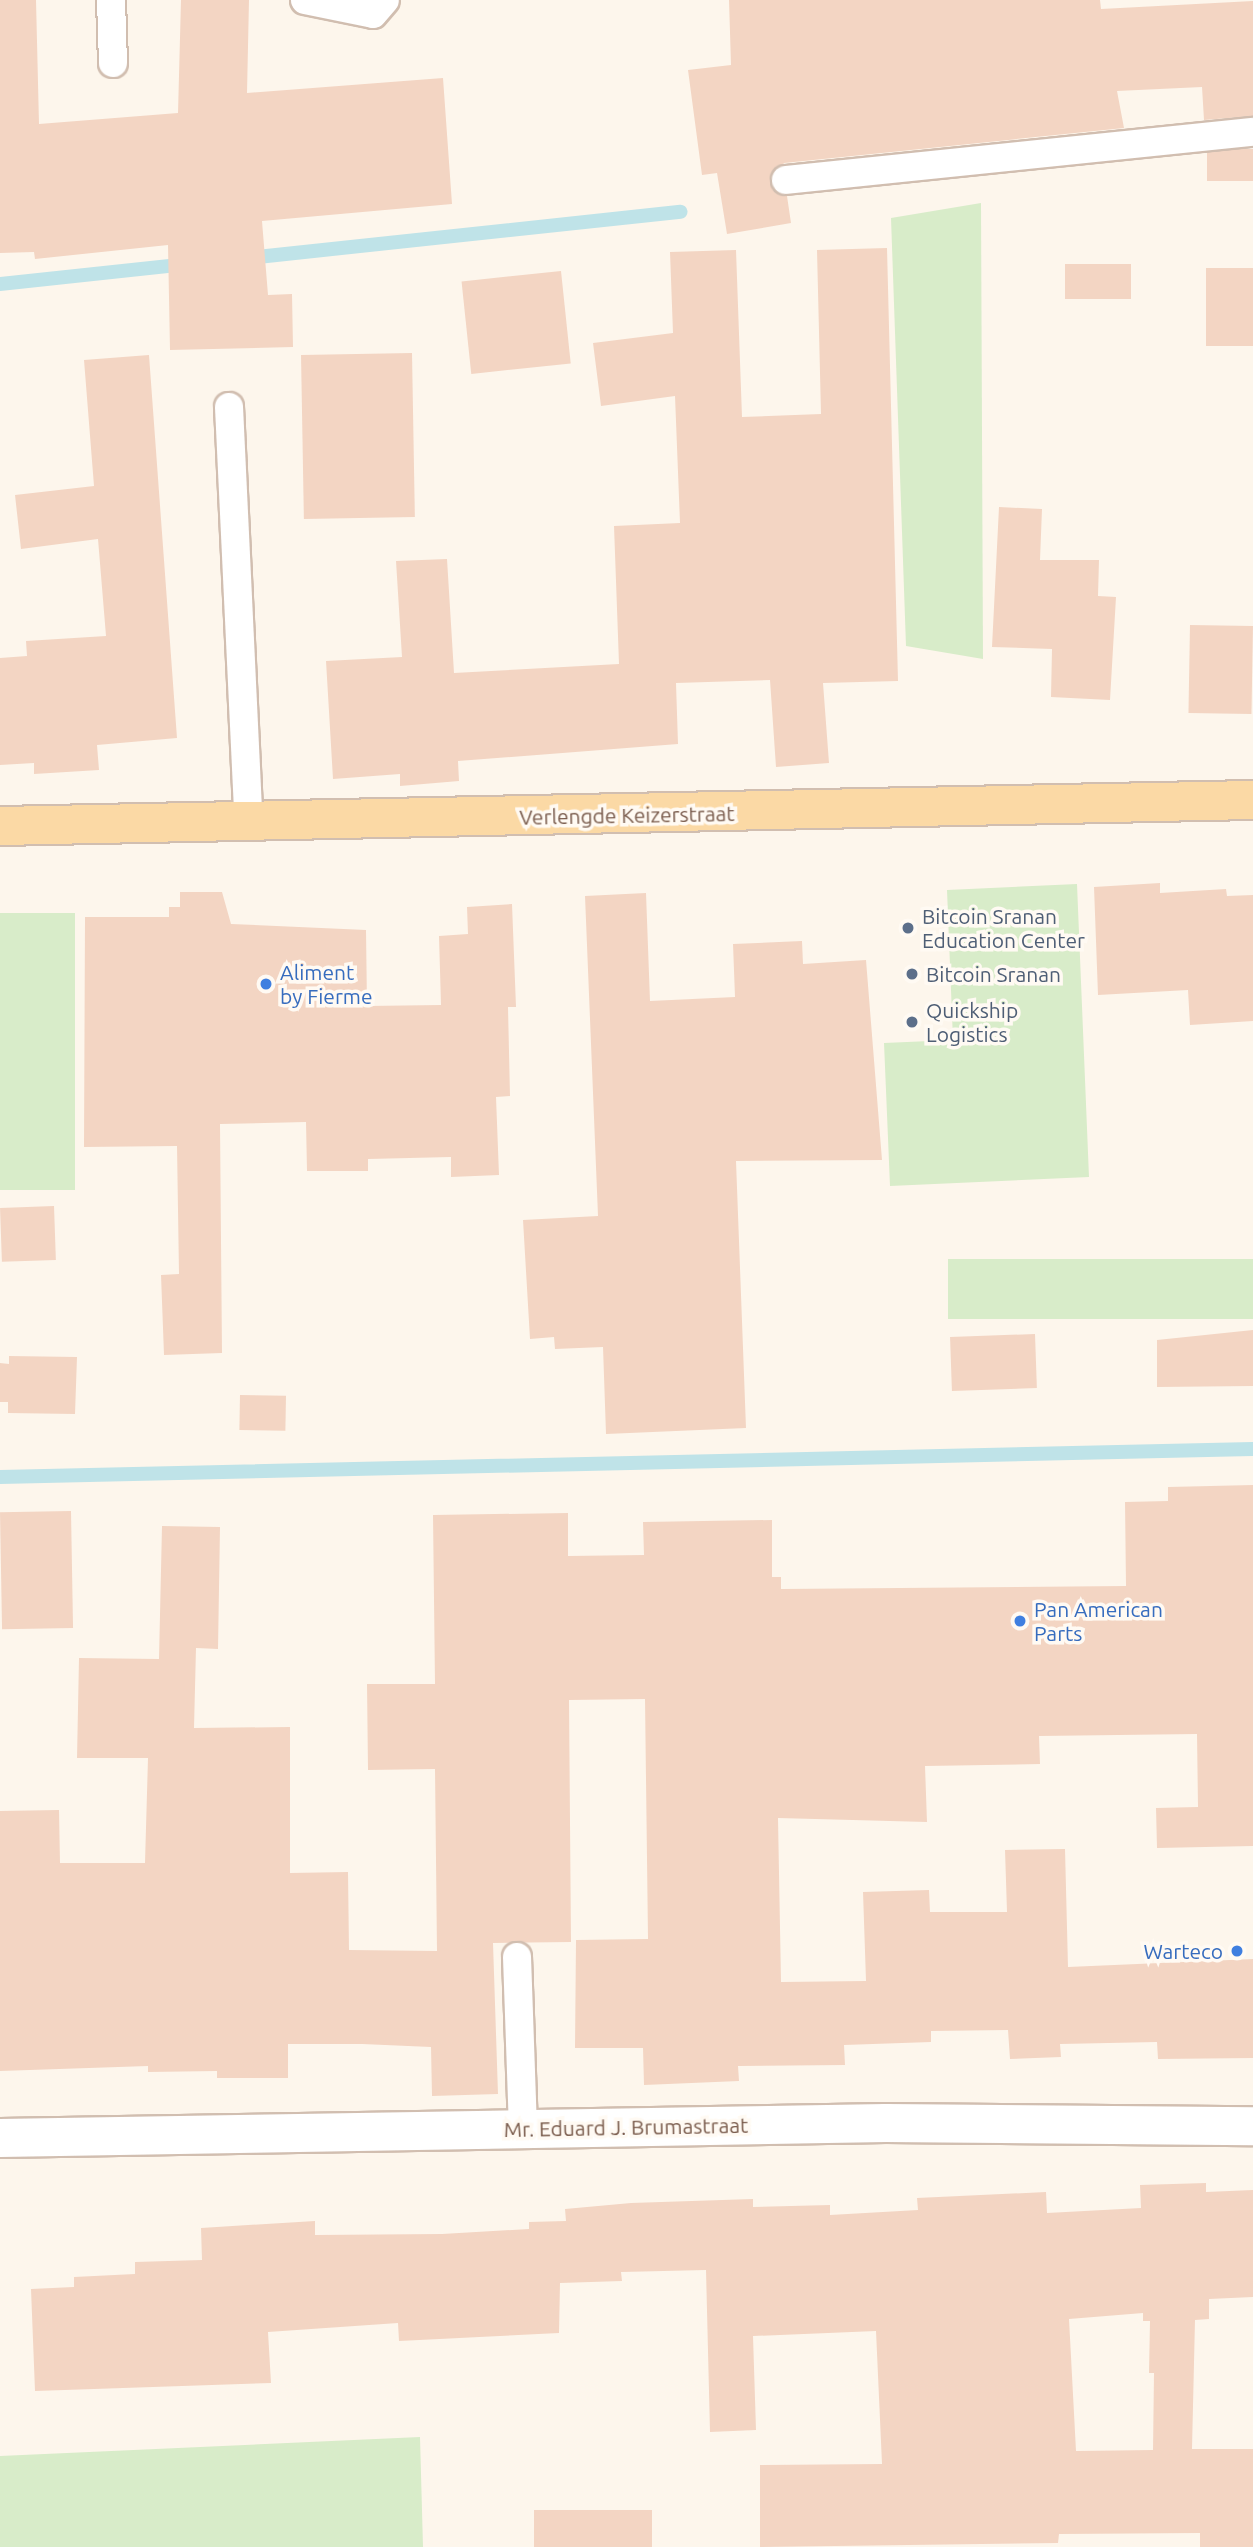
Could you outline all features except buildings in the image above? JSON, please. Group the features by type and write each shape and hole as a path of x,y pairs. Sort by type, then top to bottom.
{"main road":[{"name":"Verlengde Keizerstraat","path":"0,826 249,824 1253,800"}],"street":[{"name":"Mr. Eduard J. Brumastraat","path":"0,2138 523,2129 1253,2126"}],"lane":[{"path":"111,0 113,63"},
{"path":"305,0 373,14 385,0"},
{"path":"786,180 1253,132"},
{"path":"229,407 249,824"},
{"path":"517,1957 523,2129"}],"green space":[{"path":"981,203 983,659 906,646 891,218"},
{"path":"1077,884 1089,1177 890,1186 884,1043 953,1040 947,890"},
{"path":"0,913 75,913 75,1190 0,1190"},
{"path":"948,1259 1253,1259 1253,1319 948,1319"},
{"path":"420,2437 423,2547 0,2547 0,2456"}],"waterway":[{"path":"248,258 681,212"},
{"path":"0,284 186,264"},
{"path":"0,1477 1253,1449"}],"place":[{"name":"Bitcoin Sranan Education Center","path":"908,928"},
{"name":"Bitcoin Sranan","path":"912,974"},
{"name":"Aliment by Fierme","path":"266,984"},
{"name":"Quickship Logistics","path":"912,1022"},
{"name":"Pan American Parts","path":"1020,1621"},
{"name":"Warteco","path":"1237,1951"}]}
